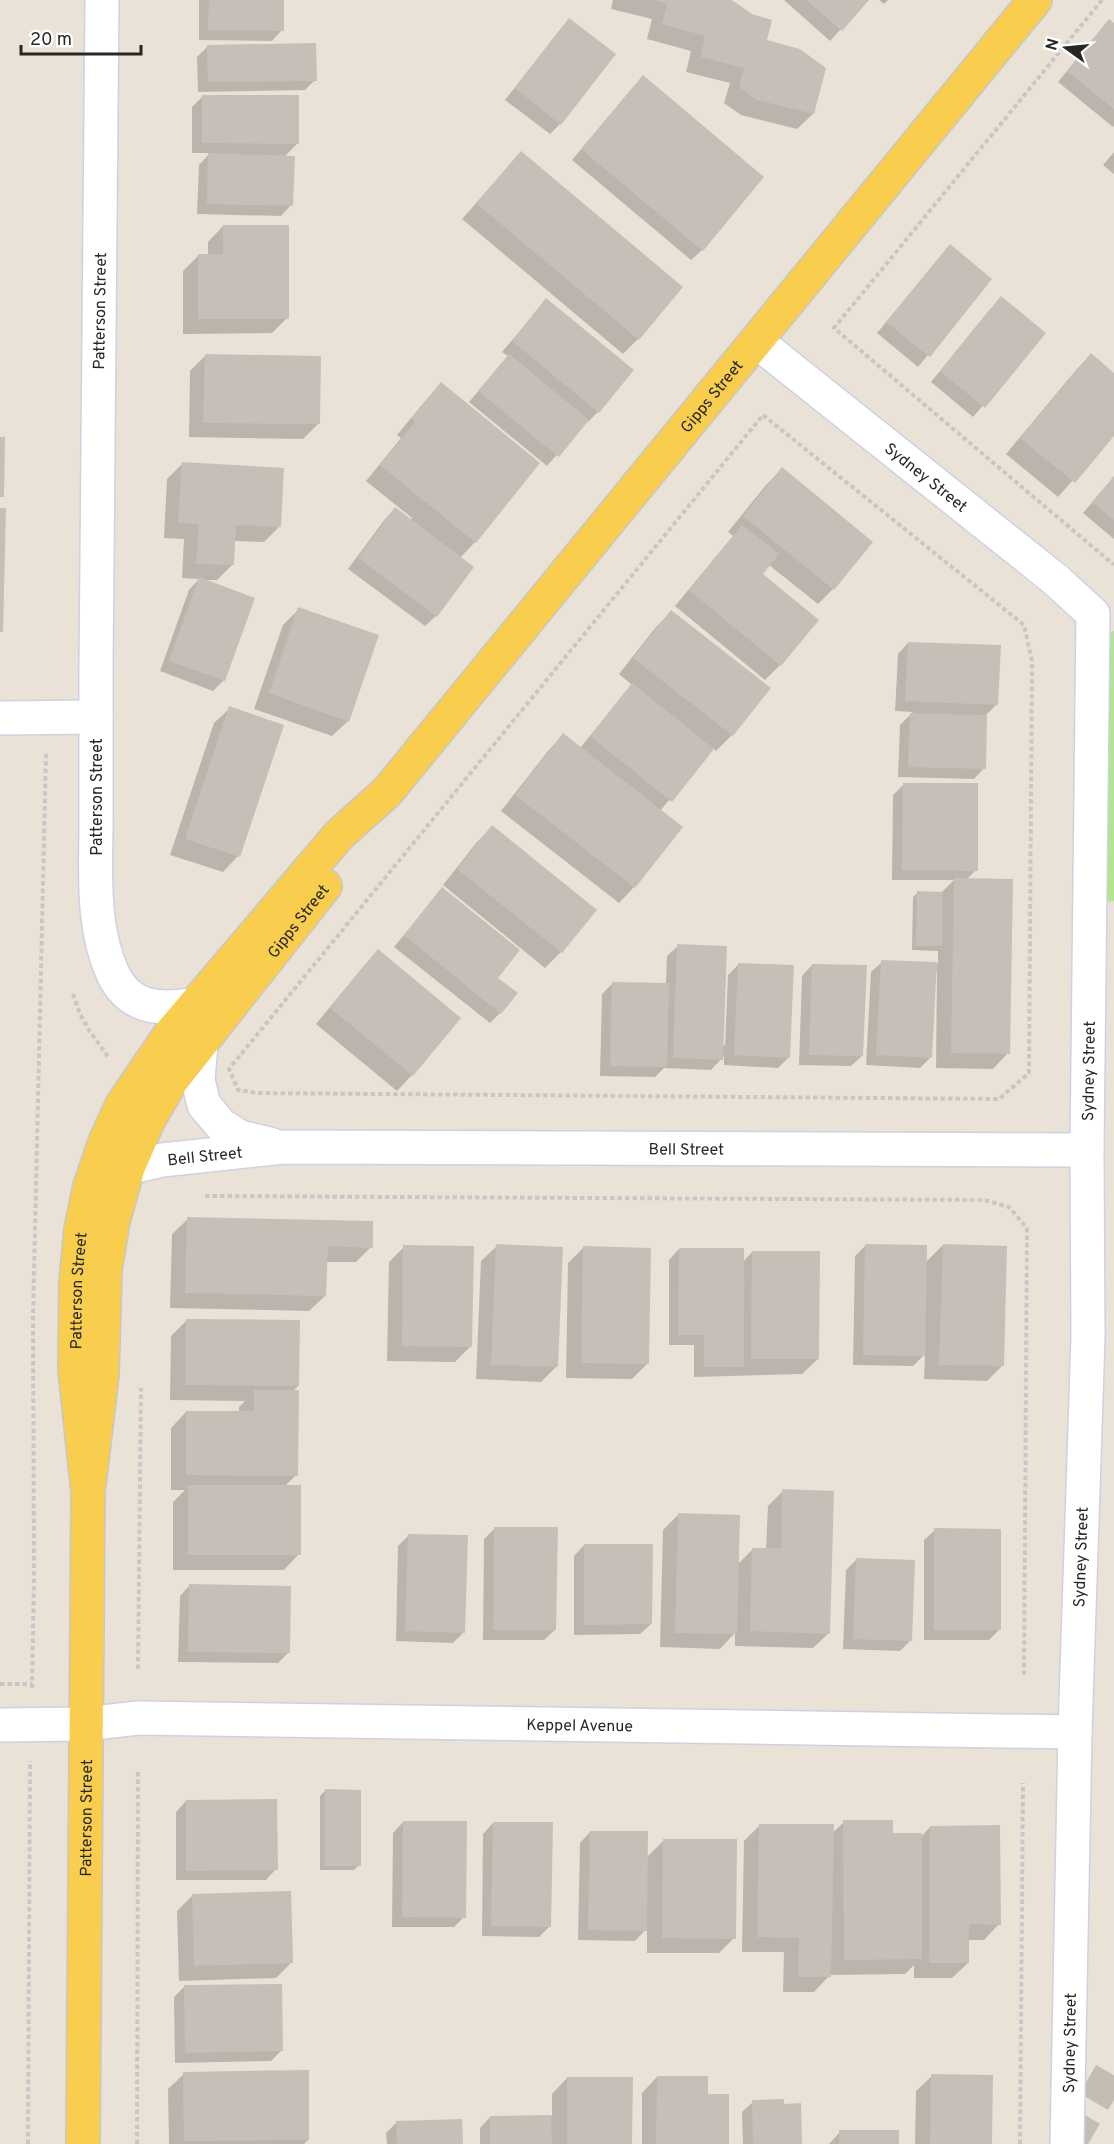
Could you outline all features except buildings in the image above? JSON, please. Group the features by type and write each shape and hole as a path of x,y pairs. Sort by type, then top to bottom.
{"main road":[{"name":"Gipps Street","path":"196,1004 339,835 387,792 1035,0"},
{"name":"Gipps Street","path":"201,1044 357,845 387,792"},
{"name":"Patterson Street","path":"88,1492 75,1370 76,1282 81,1229 90,1186 105,1142 122,1105 148,1065 196,1004"},
{"name":"Patterson Street","path":"83,2144 88,1492 102,1375 105,1270 113,1221 128,1168 148,1121 172,1080 201,1044"}],"street":[{"name":"Patterson Street","path":"102,0 96,717 97,913 114,976 129,994 146,1006 176,1008 196,1004"},
{"name":"Sydney Street","path":"756,341 1104,616 1089,970 1087,1150 1101,1337 1075,1732 1067,2144"},
{"path":"0,718 96,717"},
{"path":"1089,970 1114,941"},
{"name":"Bell Street","path":"201,1044 198,1080 204,1105 221,1125 240,1137 284,1147"},
{"name":"Bell Street","path":"128,1168 162,1160 284,1147 1087,1150"},
{"name":"Keppel Avenue","path":"15,1725 85,1724 138,1718 1075,1732"}],"path":[{"path":"1102,0 834,328 1114,565"},
{"path":"764,415 1024,625 1032,661 1029,1073 999,1099 256,1093 238,1090 229,1069 764,415"},
{"path":"28,2144 15,1725 32,1684 33,1317 47,747"},
{"path":"74,994 80,1014 108,1056 117,1078 122,1105"},
{"path":"195,1196 984,1200 1009,1207 1027,1228 1024,1676"},
{"path":"138,1669 141,1385"},
{"path":"0,1684 32,1684"},
{"path":"137,2144 138,1768"},
{"path":"1020,2144 1023,1783"}],"green space":[{"path":"1114,631 1114,901 1109,902 1103,897 1107,633"}],"tunnel":[{"path":"1069,2144 1114,2067"}]}
